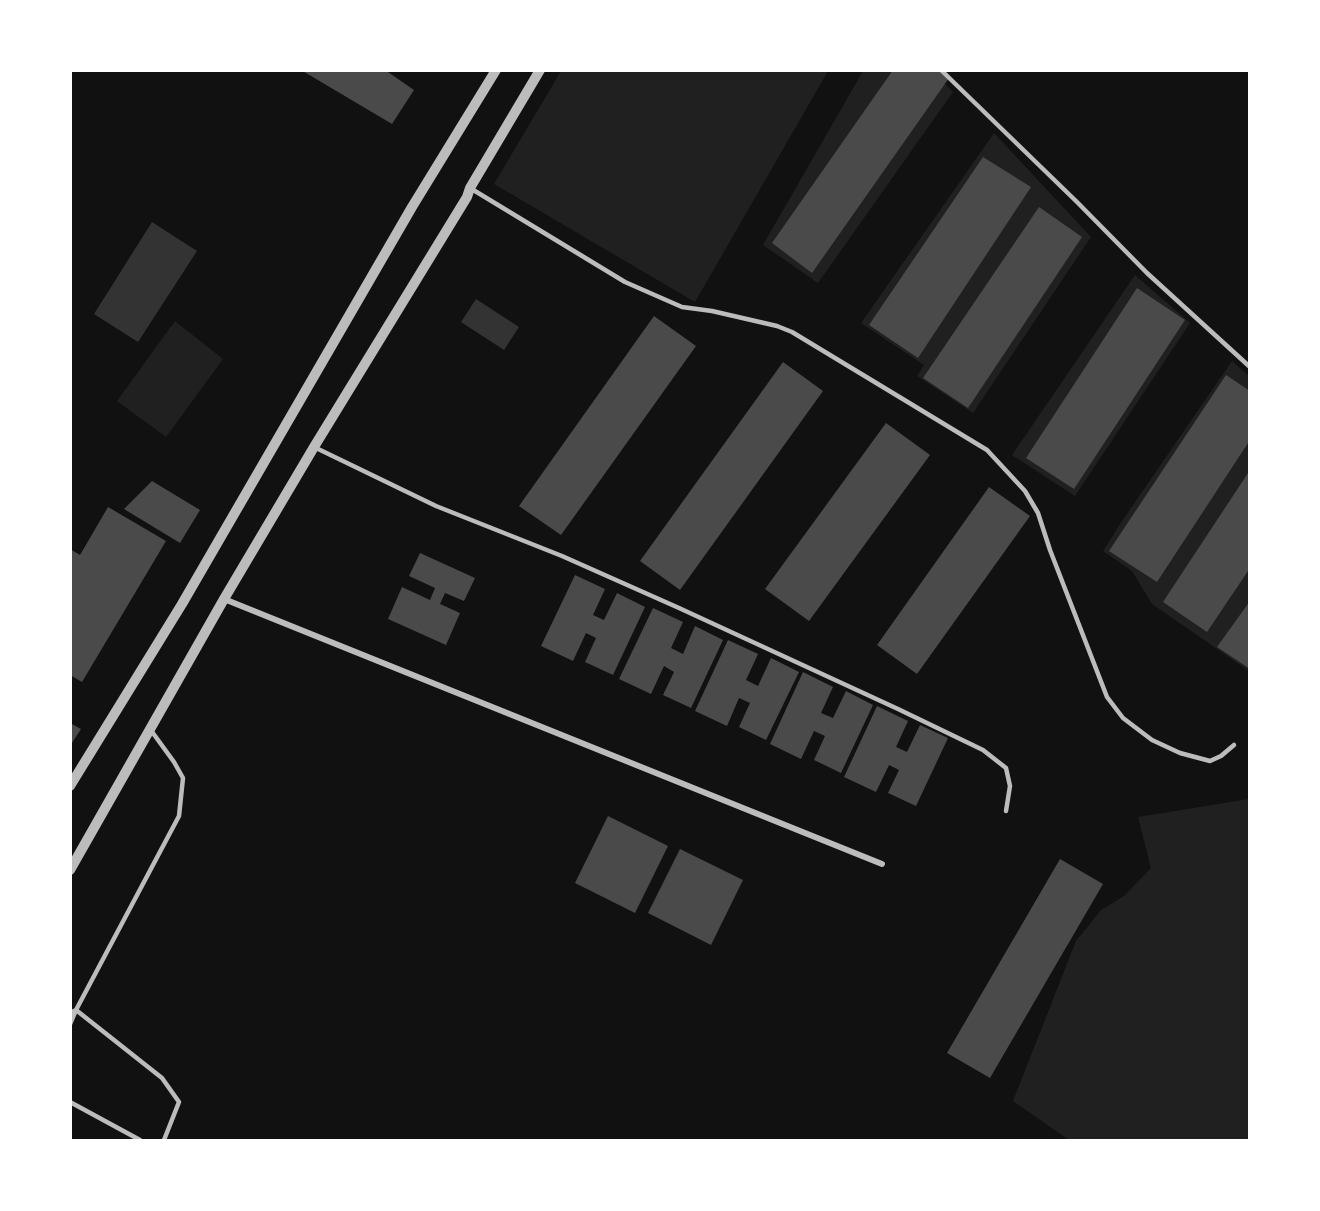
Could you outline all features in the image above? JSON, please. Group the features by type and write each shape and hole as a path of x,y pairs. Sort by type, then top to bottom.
{"street":[{"path":"70,786 182,604 412,207 496,70"},
{"path":"70,870 224,599 540,70"},
{"path":"224,599 882,864"}],"lane":[{"path":"941,70 1147,273 1250,367"},
{"path":"470,188 625,282 682,307 712,311 777,326 792,332 987,450 1025,491 1038,513 1107,697 1123,718 1152,740 1180,753 1210,761 1221,756 1234,745"},
{"path":"314,447 435,506 562,556 754,642 983,750 1005,768 1010,786 1006,811"},
{"path":"70,1024 73,1012 179,816 183,778 150,729"},
{"path":"73,1012 162,1077 179,1102 164,1140"},
{"path":"70,1102 140,1140"}],"shaded area":[{"path":"561,71 828,71 695,302 494,184"},
{"path":"863,71 932,71 953,92 818,283 763,245"},
{"path":"994,133 1091,237 973,413 917,376 924,365 861,323"},
{"path":"152,222 197,251 138,342 94,314"},
{"path":"1135,275 1190,323 1075,496 1012,455"},
{"path":"476,299 519,327 504,350 461,322"},
{"path":"175,321 223,359 166,437 117,401"},
{"path":"1232,361 1249,376 1249,671 1152,604 1132,571 1103,551"},
{"path":"1249,799 1249,1140 1069,1140 1013,1101 1076,941 1101,910 1124,896 1151,868 1138,817"}],"building":[{"path":"301,70 385,70 414,90 392,124"},
{"path":"893,70 938,70 949,78 812,273 772,243"},
{"path":"983,157 1031,187 918,358 869,325"},
{"path":"1039,207 1082,237 968,408 923,378"},
{"path":"1137,288 1185,320 1074,489 1026,458"},
{"path":"654,316 696,346 561,535 519,506"},
{"path":"783,362 823,391 680,590 640,561"},
{"path":"1226,375 1250,391 1250,440 1157,582 1109,551"},
{"path":"886,423 930,455 809,621 765,589"},
{"path":"1250,470 1250,568 1207,632 1163,602"},
{"path":"152,481 200,510 180,543 124,509"},
{"path":"989,487 1030,516 917,674 877,645"},
{"path":"108,507 166,541 82,682 70,675 70,549 80,555"},
{"path":"420,553 475,578 464,601 445,593 440,604 460,613 446,645 388,619 402,587 430,600 435,588 409,576"},
{"path":"575,575 605,589 593,615 604,620 617,593 645,607 613,675 585,662 596,638 586,633 573,661 541,646"},
{"path":"1250,601 1250,669 1217,647"},
{"path":"653,608 683,622 671,648 683,654 695,626 723,640 691,708 663,695 674,672 664,666 651,694 619,679"},
{"path":"728,640 758,654 746,680 758,686 771,658 799,672 766,740 739,727 750,703 739,698 727,726 695,711"},
{"path":"803,672 833,687 821,713 833,718 846,691 873,705 841,773 814,760 825,736 814,731 801,759 770,744"},
{"path":"877,706 908,721 896,747 907,752 920,725 948,738 916,806 888,793 899,770 889,765 876,792 844,777"},
{"path":"70,723 81,729 70,746"},
{"path":"608,816 668,846 635,913 575,883"},
{"path":"680,849 743,880 711,945 648,913"},
{"path":"1060,859 1103,884 990,1078 947,1053"}]}
